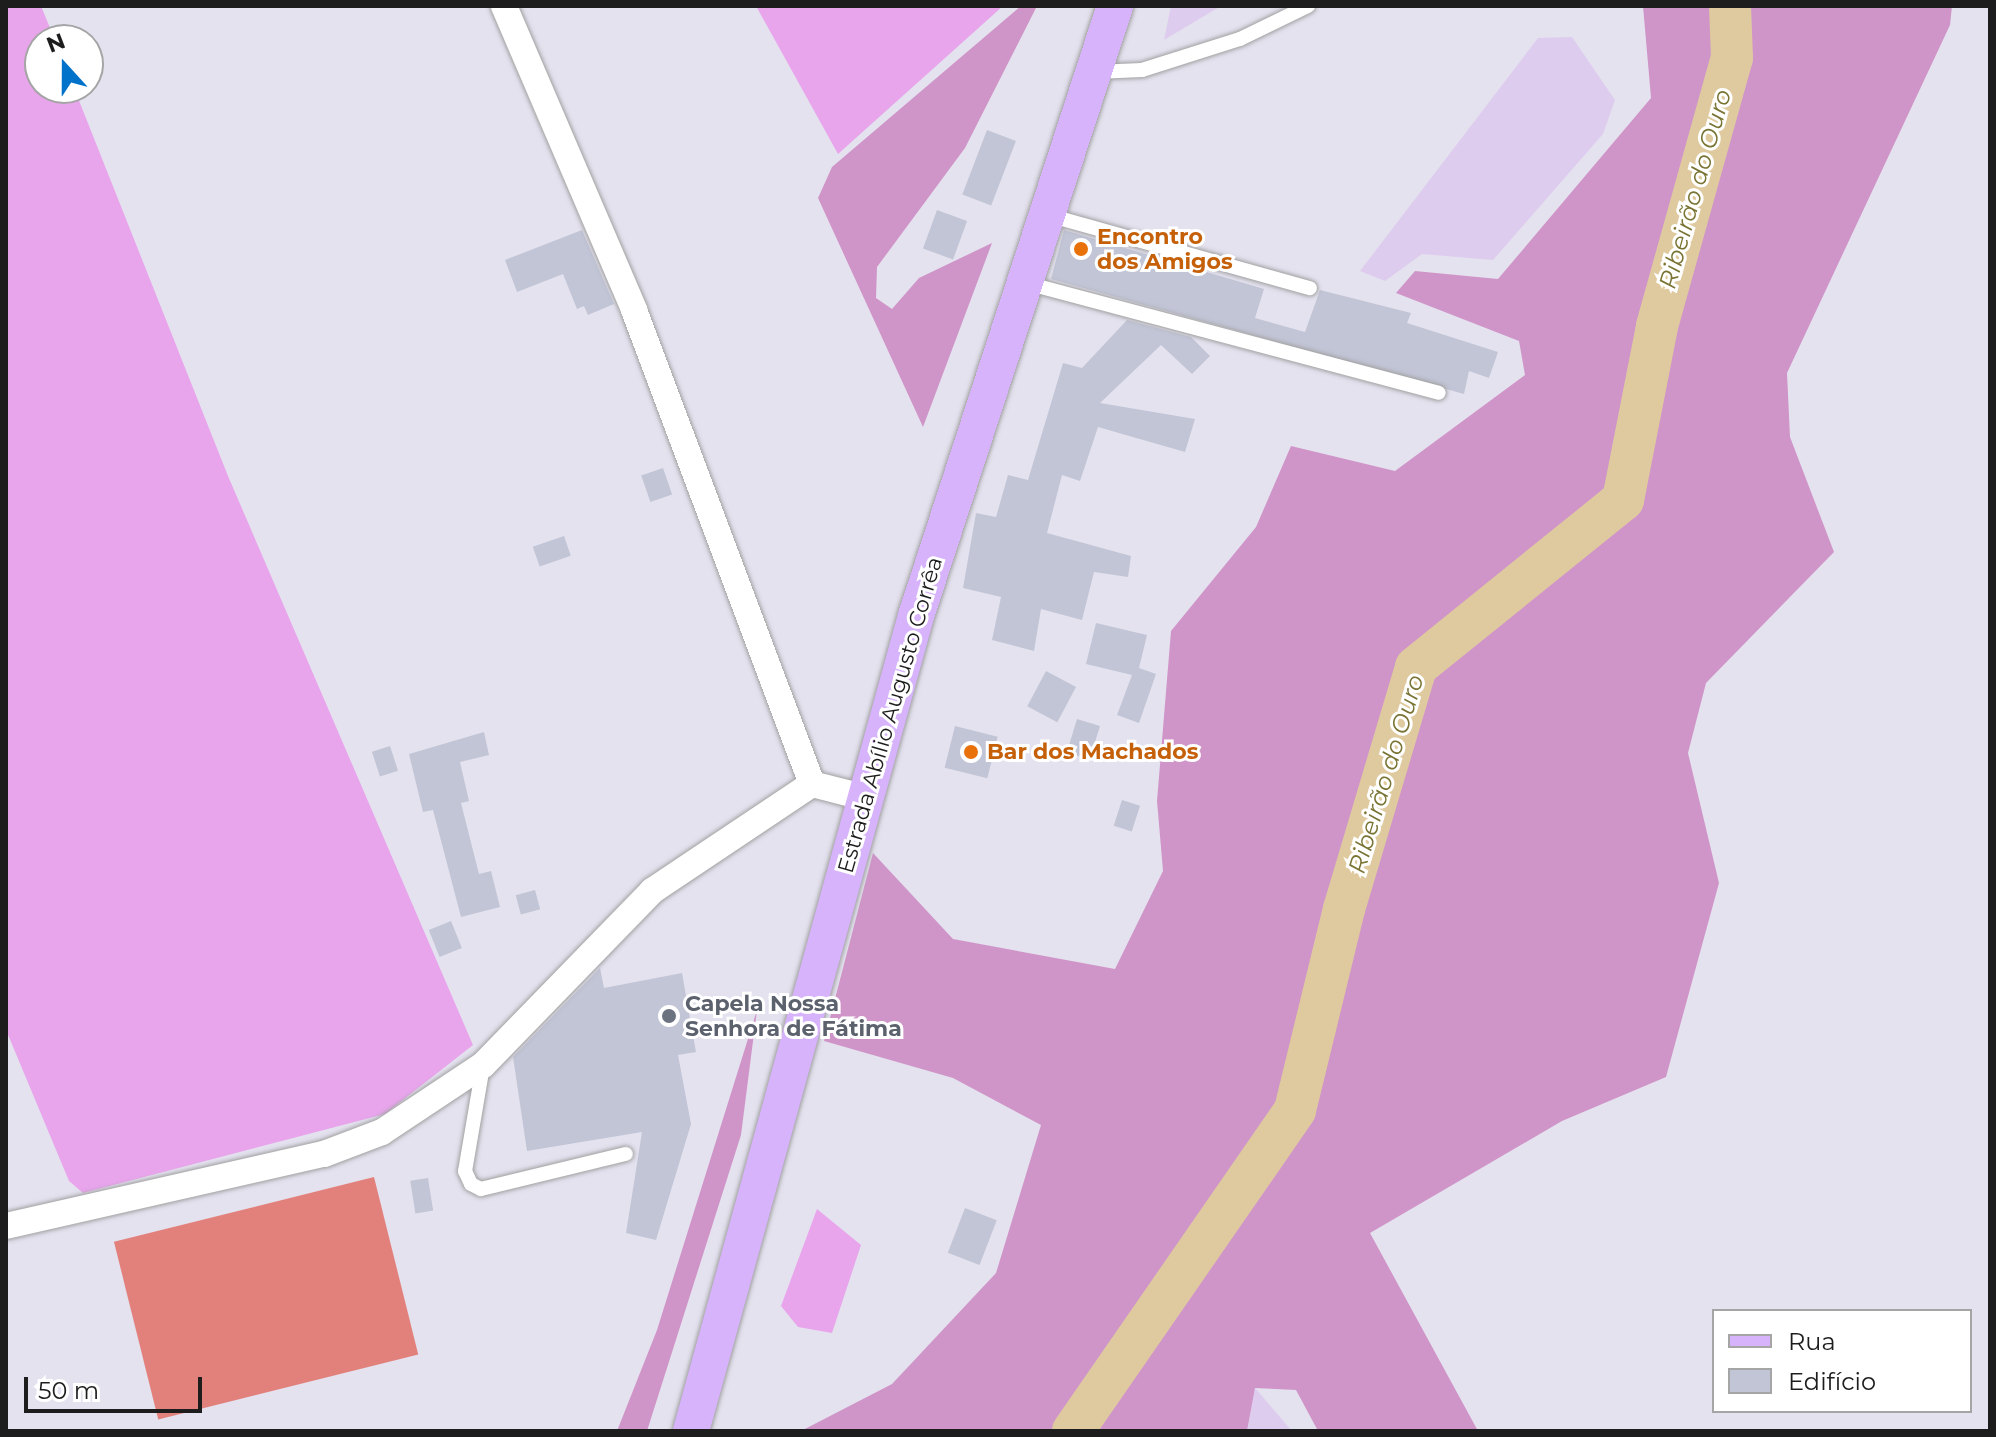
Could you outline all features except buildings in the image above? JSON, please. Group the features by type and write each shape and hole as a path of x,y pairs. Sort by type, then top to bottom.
{"main road":[{"name":"Estrada Abílio Augusto Corrêa","path":"691,1431 863,797 1115,6"}],"street":[{"path":"504,6 634,310 812,784"},
{"path":"6,1226 324,1154 408,1118 483,1065 652,891 812,784 863,797"}],"lane":[{"path":"1094,72 1142,70 1240,39 1308,6"},
{"path":"1048,215 1310,288"},
{"path":"1026,283 1439,393"},
{"path":"483,1065 465,1171 471,1184 481,1189 626,1154"}],"shaded area":[{"path":"6,6 41,6 48,24 24,24 24,104 80,104 228,476 473,1045 385,1114 83,1193 69,1181 6,1030"},
{"path":"756,6 1003,6 838,154"},
{"path":"1021,6 1037,6 965,148 877,267 876,298 892,309 919,278 992,243 923,427 818,198 832,167"},
{"path":"1171,6 1221,6 1164,40"},
{"path":"1643,6 1952,6 1950,25 1787,373 1790,437 1834,552 1706,683 1688,753 1719,883 1666,1077 1562,1121 1370,1233 1478,1431 1318,1431 1296,1390 1255,1388 1247,1431 801,1431 892,1384 996,1273 1041,1125 953,1078 824,1041 873,853 953,939 1115,969 1163,871 1157,801 1171,631 1256,527 1291,446 1395,471 1525,375 1519,341 1396,293 1415,271 1498,279 1651,98"},
{"path":"1572,37 1615,100 1603,134 1493,260 1422,254 1385,281 1360,271 1538,38"},
{"path":"757,1010 741,1135 647,1431 617,1431 657,1330"},
{"path":"374,1177 418,1355 158,1419 114,1242"},
{"path":"817,1209 861,1245 832,1333 798,1327 781,1306"},
{"path":"1255,1388 1292,1431 1247,1431"}],"waterway":[{"name":"Ribeirão do Ouro","path":"1073,1431 1295,1110 1344,909 1416,667 1623,500 1657,326 1732,58 1730,6"}],"place":[{"name":"Encontro dos Amigos","path":"1081,249"},
{"name":"Bar dos Machados","path":"971,752"},
{"name":"Capela Nossa Senhora de Fátima","path":"669,1016"}]}
